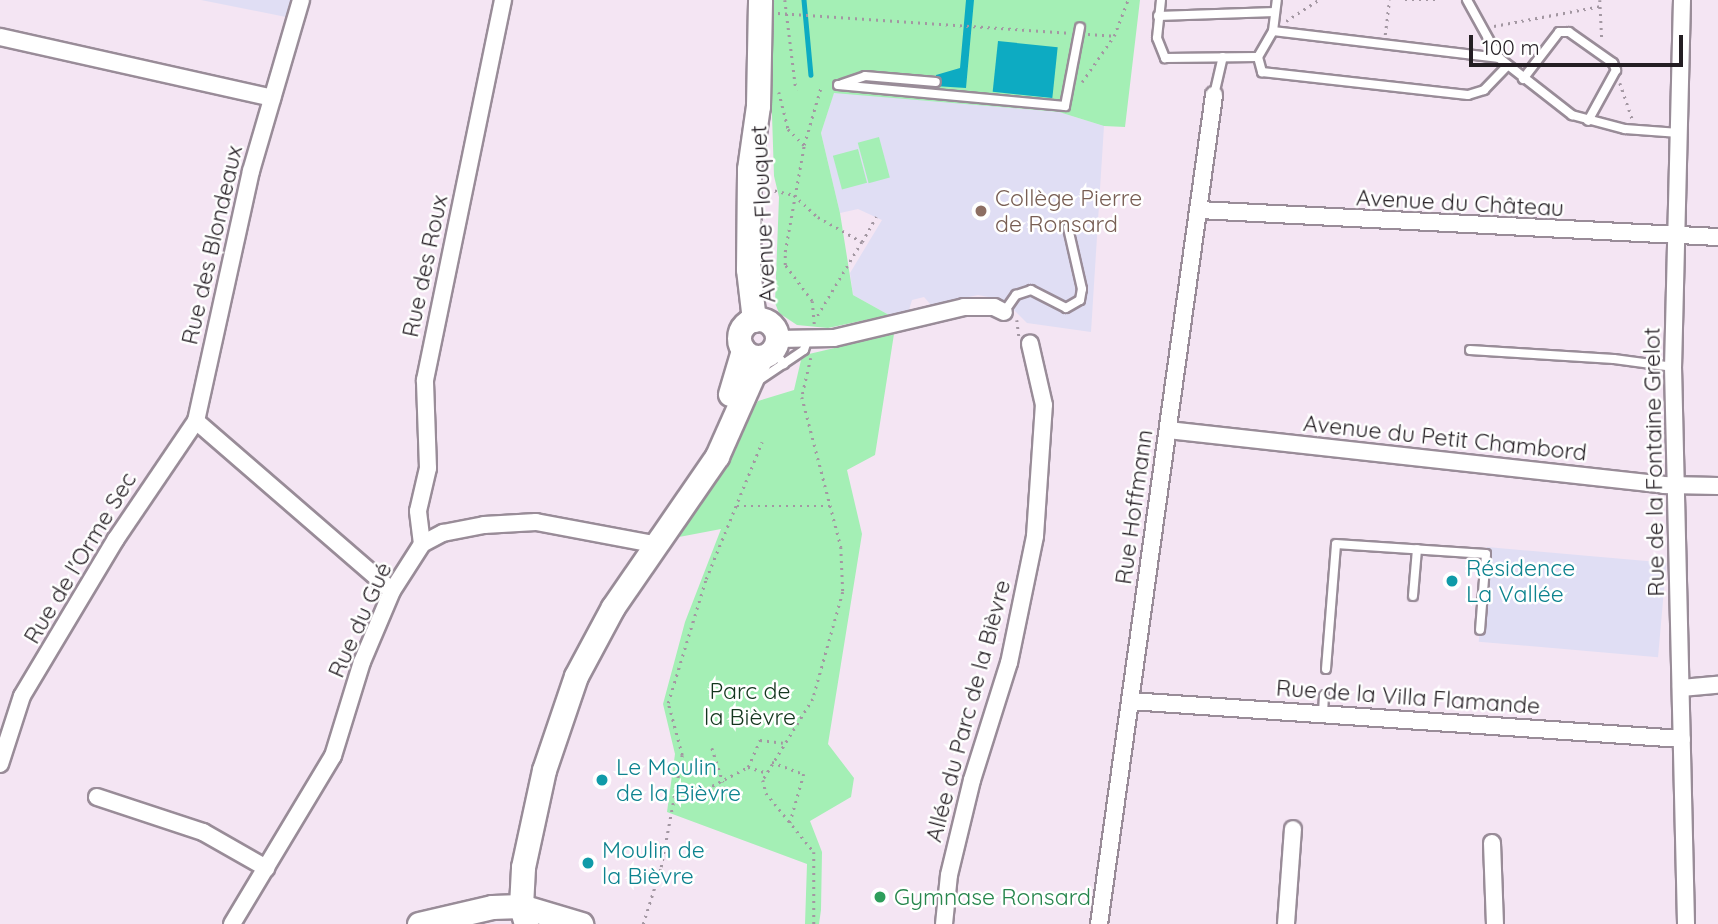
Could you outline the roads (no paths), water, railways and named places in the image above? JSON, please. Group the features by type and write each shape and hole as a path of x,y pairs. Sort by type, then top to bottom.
{"main road":[{"name":"Avenue Flouquet","path":"523,915 521,877 536,802 576,676 613,607 717,456 766,343 758,106 760,0"},
{"name":"Avenue Flouquet","path":"678,510 766,343 748,220 758,106"},
{"path":"419,924 492,908 571,923"}],"street":[{"name":"Rue des Blondeaux","path":"196,421 272,98 301,0"},
{"name":"Rue des Roux","path":"422,544 418,510 429,468 425,380 503,0"},
{"name":"Rue de la Fontaine Grelot","path":"1682,0 1674,238 1673,367 1686,924"},
{"path":"0,37 272,98"},
{"name":"Rue Hoffmann","path":"1099,924 1214,95"},
{"name":"Avenue du Château","path":"1199,210 1674,238 1718,237"},
{"path":"766,343 853,334 964,307 994,307 1004,312"},
{"name":"Allée du Parc de la Bièvre","path":"944,924 962,821 1009,663 1035,536 1044,405 1030,344"},
{"path":"196,421 393,591"},
{"name":"Rue de l'Orme Sec","path":"0,764 22,696 116,539 196,421"},
{"name":"Avenue du Petit Chambord","path":"1168,430 1675,486 1718,486"},
{"path":"422,544 443,533 484,525 536,522 654,544"},
{"name":"Rue du Gué","path":"232,924 334,756 362,662 393,591 422,544"},
{"path":"1681,688 1718,685"},
{"name":"Rue de la Villa Flamande","path":"1130,701 1682,739"},
{"path":"97,797 204,832 266,868"},
{"path":"1286,924 1293,829"},
{"path":"1492,843 1495,924"}],"lane":[{"path":"1161,0 1158,51 1164,58 1258,57"},
{"path":"1277,0 1273,31 1258,57 1262,72 1468,95 1484,90 1507,66"},
{"path":"1467,0 1480,29 1499,58 1552,103 1588,121 1635,130 1679,133"},
{"path":"1158,16 1275,12"},
{"path":"936,82 865,76 838,85 1065,106 1077,31"},
{"path":"1273,31 1499,58"},
{"path":"1523,79 1563,31 1613,62 1616,74 1588,121"},
{"path":"1214,95 1223,57"},
{"path":"1004,312 1016,295 1031,290 1066,308 1080,300 1082,289 1068,228"},
{"path":"766,343 804,350 810,339"},
{"path":"1470,351 1614,359 1673,367"},
{"path":"1326,669 1336,544 1486,554 1480,630"},
{"path":"1413,597 1417,550"},
{"path":"1323,714 1324,695"}],"water":[{"path":"966,0 974,0 966,88 935,86 936,75 960,68"},
{"path":"998,41 1058,47 1052,98 993,92"}],"waterway":[{"path":"804,0 811,75"}],"place":[{"name":"Collège Pierre de Ronsard","path":"981,211"},
{"name":"Résidence La Vallée","path":"1452,581"},
{"name":"Le Moulin de la Bièvre","path":"602,780"},
{"name":"Moulin de la Bièvre","path":"588,863"},
{"name":"Gymnase Ronsard","path":"880,897"}],"park label":[{"name":"Parc de la Bièvre","path":"750,704"}]}
